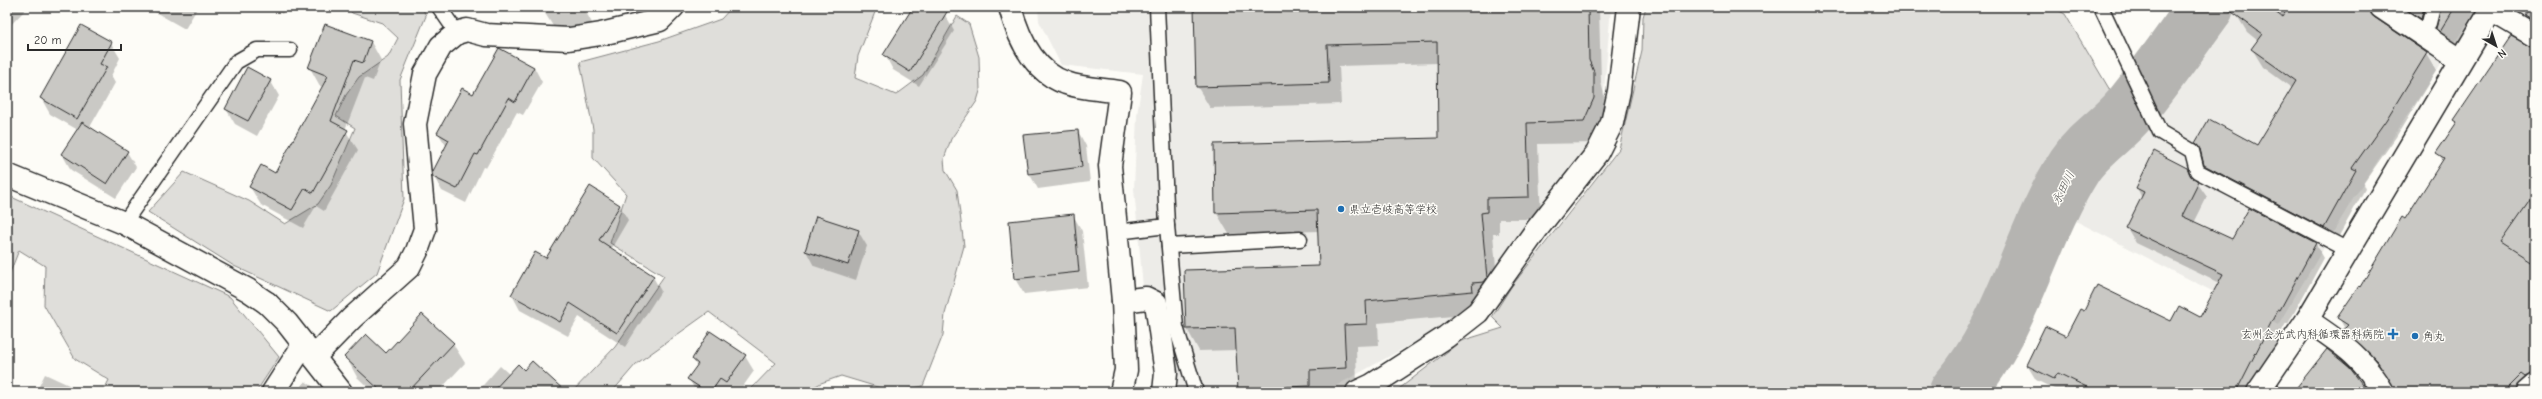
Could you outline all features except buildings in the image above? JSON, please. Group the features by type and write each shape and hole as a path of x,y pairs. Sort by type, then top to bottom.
{"street":[{"path":"273,392 309,351 352,318 409,267 417,251 425,229 421,208 416,124 425,74 441,46 457,33 467,30 486,35 569,39 642,25 660,20 673,7"},
{"path":"1010,7 1026,48 1035,61 1050,76 1066,83 1120,92 1110,166 1123,301 1126,370 1121,392"},
{"path":"1357,392 1440,341 1478,312 1537,229 1597,154 1612,123 1619,91 1629,7"},
{"path":"2381,7 2460,60"},
{"path":"2258,392 2307,320 2460,60 2492,9 2535,36"},
{"path":"7,175 124,223 248,290 267,303 309,351 341,392"},
{"path":"1123,301 1146,298 1156,302 1166,373 1164,392"},
{"path":"2307,320 2352,351 2373,374 2383,392"},
{"path":"2527,392 2535,385"}],"lane":[{"path":"440,7 457,33"},
{"path":"1157,7 1168,246 1176,328 1196,392"},
{"path":"2101,7 2152,118 2160,132 2192,151 2196,171 2348,250"},
{"path":"2422,35 2429,23 2433,7"},
{"path":"124,223 236,62 257,50 290,50"},
{"path":"1117,232 1167,226"},
{"path":"1168,246 1300,239"}],"shaded area":[{"path":"347,7 422,7 426,16 400,80 404,199 377,273 331,311 234,266 148,212 184,172 249,201 285,224 318,204 331,185 355,128 336,116 346,95 359,77 388,57 398,38 382,23 352,13"},
{"path":"732,7 877,7 858,56 855,78 896,95 923,75 957,16 969,24 979,57 980,91 977,101 951,139 944,159 945,170 957,190 964,246 945,314 943,335 923,386 894,392 841,376 821,383 805,392 748,392 776,363 709,312 636,364 612,392 572,392 615,347 664,276 610,243 626,194 593,158 593,129 580,62 659,41 721,19"},
{"name":"県立壱岐高等学校","path":"1038,7 1611,7 1601,128 1485,294 1433,332 1325,392 1173,392 1143,287 1134,189 1137,115 1143,74 1061,65 1039,21"},
{"path":"1646,7 2052,7 2065,14 2114,97 2085,134 2030,224 1992,319 1963,369 1944,392 1395,392 1461,341 1503,328 1492,317 1511,287 1619,149 1642,51 1643,17"},
{"path":"2226,7 2478,7 2353,199 2278,325 2074,220 2088,174 2168,96"},
{"path":"7,195 230,297 279,357 256,392 103,392 109,380 75,359 44,305 45,266 19,250 7,280"}],"waterway":[{"name":"永田川","path":"1957,392 1977,367 1993,339 2007,311 2045,222 2075,165 2087,150 2130,109 2206,7"}],"place":[{"name":"県立壱岐高等学校","path":"1341,209"},
{"name":"玄州会光武内科循環器科病院","path":"2393,334"},
{"name":"角丸","path":"2415,336"}]}
